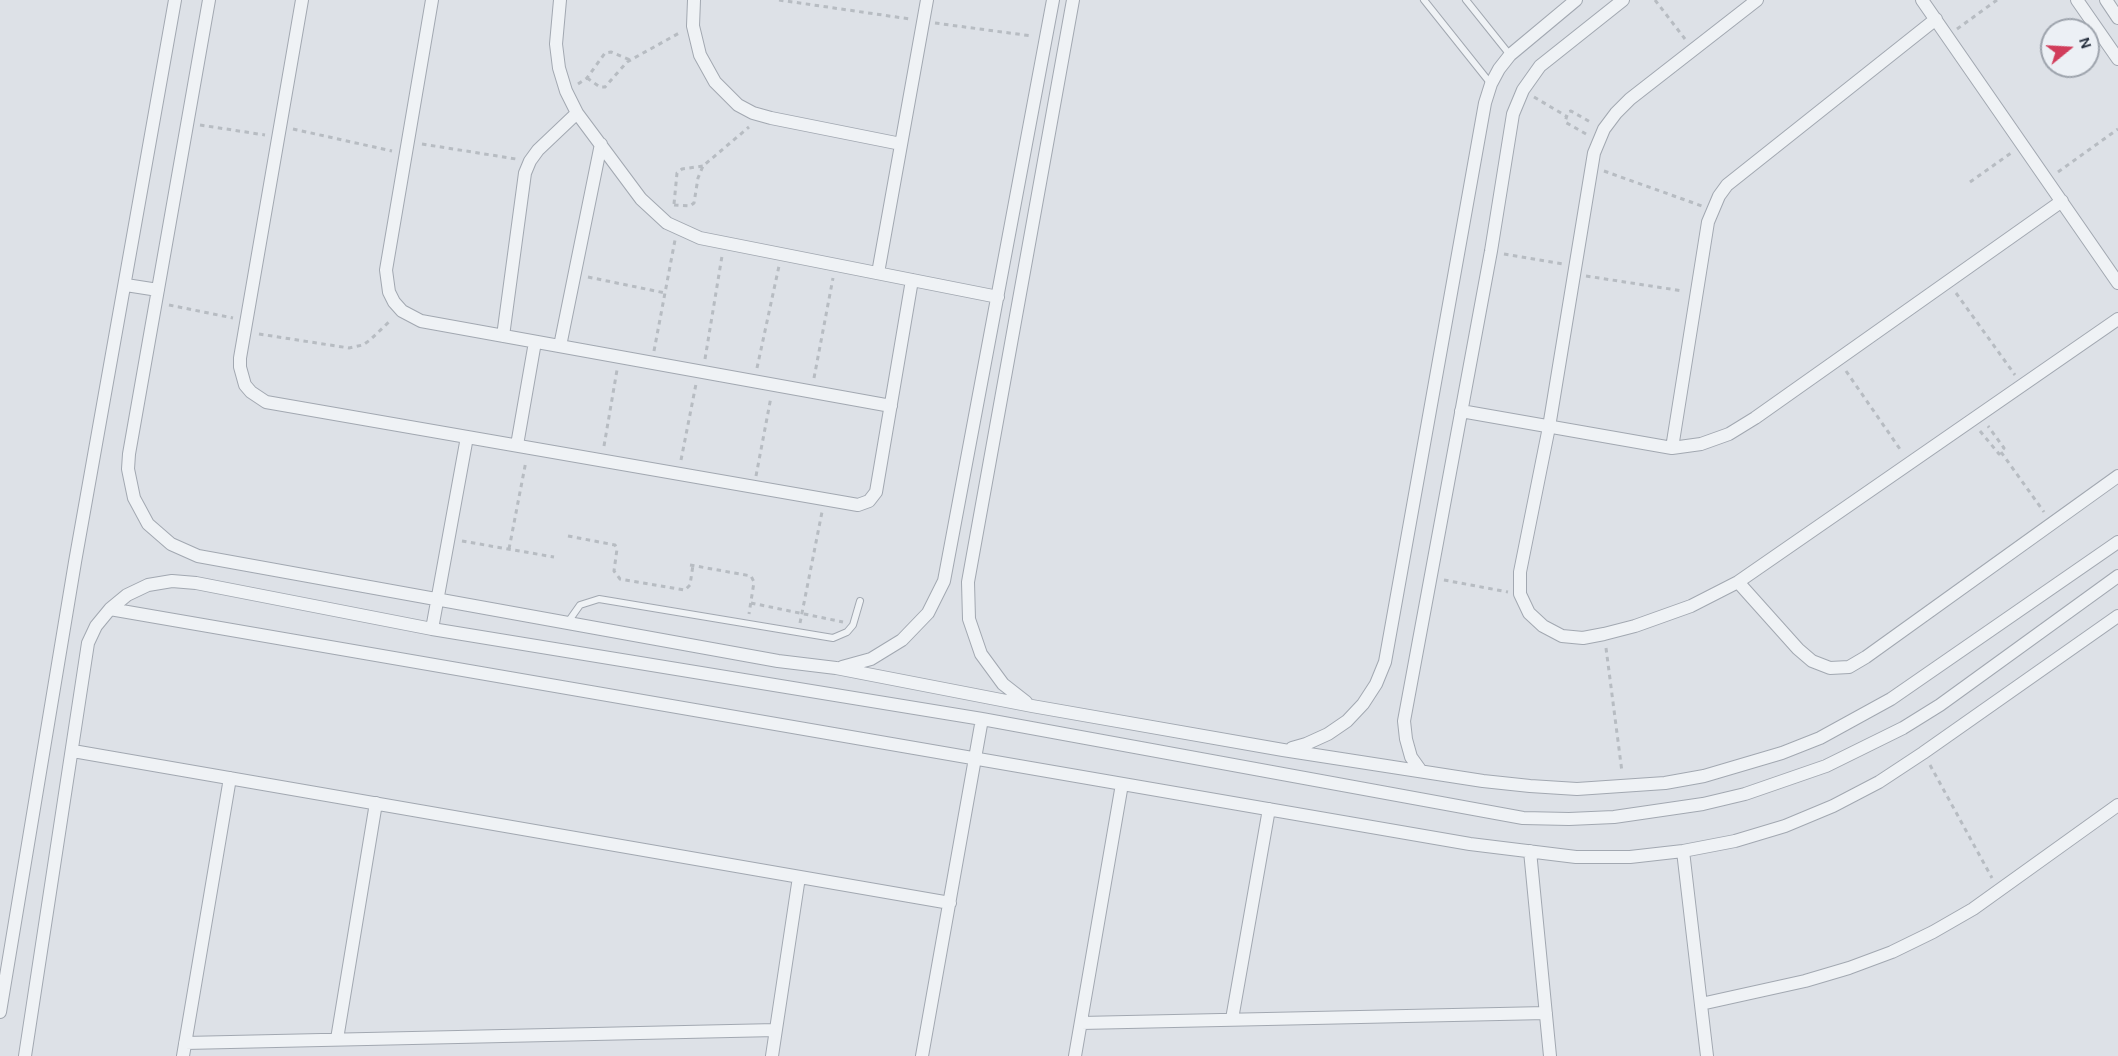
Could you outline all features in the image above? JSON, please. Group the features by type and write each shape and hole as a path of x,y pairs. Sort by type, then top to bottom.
{"street":[{"path":"0,1012 75,562 176,0"},
{"path":"209,0 128,469 134,498 148,524 177,547 198,556 778,661 836,668 1032,706 1283,750 1530,786 1577,789 1665,783 1744,766 1829,733 1891,699 2118,542"},
{"path":"302,0 240,367 245,385 258,398 266,402 858,505 869,501 876,492 912,280"},
{"path":"432,0 386,270 389,292 402,311 421,321 891,406"},
{"path":"560,0 556,44 559,68 566,91 577,113 649,208 672,226 700,238 998,297"},
{"path":"694,0 693,26 700,55 715,82 738,105 762,116 901,144"},
{"path":"878,273 927,0"},
{"path":"836,668 862,662 887,651 916,627 937,598 944,581 1053,0"},
{"path":"1032,706 1003,684 981,654 969,619 968,582 1074,0"},
{"path":"1283,750 1328,735 1364,704 1376,684 1384,662 1485,103 1491,84 1510,55 1576,0"},
{"path":"1421,771 1411,757 1404,721 1491,251 1513,114 1522,90 1540,66 1623,0"},
{"path":"1757,0 1630,99 1616,113 1601,134 1591,166 1549,427 1520,572 1520,594 1529,613 1536,620 1562,636 1583,638 1635,626 1691,606 1738,582 2118,319"},
{"path":"1922,0 2118,283"},
{"path":"2078,0 2118,59"},
{"path":"2106,0 2118,18"},
{"path":"1672,448 1712,209 1727,185 1936,19"},
{"path":"503,336 525,173 530,161 548,140 577,113"},
{"path":"560,346 600,144"},
{"path":"1461,411 1672,448 1701,444 1729,434 2062,201"},
{"path":"126,285 157,296"},
{"path":"523,446 535,342"},
{"path":"432,629 467,437"},
{"path":"1738,582 1812,662 1830,668 1849,667 2118,476"},
{"path":"25,1056 88,643 96,626 110,609 127,595 148,585 172,581 196,583 432,629 982,719 1523,818 1614,817 1659,812 1745,794 1786,781 1865,748 1940,705 2118,576"},
{"path":"110,609 1470,844 1587,857 1630,857 1683,851 1735,841 1785,826 1824,810 1879,782 1923,753 2118,615"},
{"path":"922,1056 982,719"},
{"path":"73,751 950,903"},
{"path":"183,1056 230,778"},
{"path":"1075,1056 1122,784"},
{"path":"337,1039 376,803"},
{"path":"1701,1004 1816,978 1892,952 1973,909 2118,805"},
{"path":"1233,1019 1269,809"},
{"path":"1530,851 1550,1056"},
{"path":"1683,851 1707,1056"},
{"path":"772,1056 800,877"},
{"path":"1081,1023 1546,1013"},
{"path":"185,1042 776,1030"}],"lane":[{"path":"1424,0 1491,84"},
{"path":"1466,0 1510,55"},
{"path":"568,623 585,602 599,599 798,634 833,638 847,632 853,625 860,601"}],"path":[{"path":"1655,0 1693,50"},
{"path":"1947,36 1997,0"},
{"path":"586,78 600,87 605,87 624,64 693,26"},
{"path":"566,91 586,78 605,53 611,52 631,60"},
{"path":"1522,90 1566,116"},
{"path":"1571,111 1601,134 1566,123 1566,116 1571,111"},
{"path":"674,205 690,206 694,203 698,178 703,166 762,116"},
{"path":"188,123 530,161"},
{"path":"2047,180 2118,129"},
{"path":"1970,182 2023,146"},
{"path":"652,363 665,293 677,173 682,169 703,166"},
{"path":"1591,166 1712,209"},
{"path":"679,473 701,372 724,242"},
{"path":"1491,251 1697,294"},
{"path":"755,381 781,254"},
{"path":"812,392 836,265"},
{"path":"575,274 665,293"},
{"path":"1948,282 2022,386"},
{"path":"157,296 246,326 349,348 363,345 402,311"},
{"path":"602,460 619,357"},
{"path":"1838,359 1910,464"},
{"path":"754,486 774,385"},
{"path":"1976,418 2004,448 2001,452"},
{"path":"1976,418 1997,453 2001,452 2052,523"},
{"path":"509,549 523,446"},
{"path":"798,634 825,498"},
{"path":"568,536 615,545 617,549 614,571 620,579 685,590 690,585 691,565 751,576 754,582 747,625"},
{"path":"460,541 555,557"},
{"path":"1430,578 1520,594"},
{"path":"750,603 853,625"},
{"path":"1604,634 1624,787"},
{"path":"1923,753 1999,891"}]}
